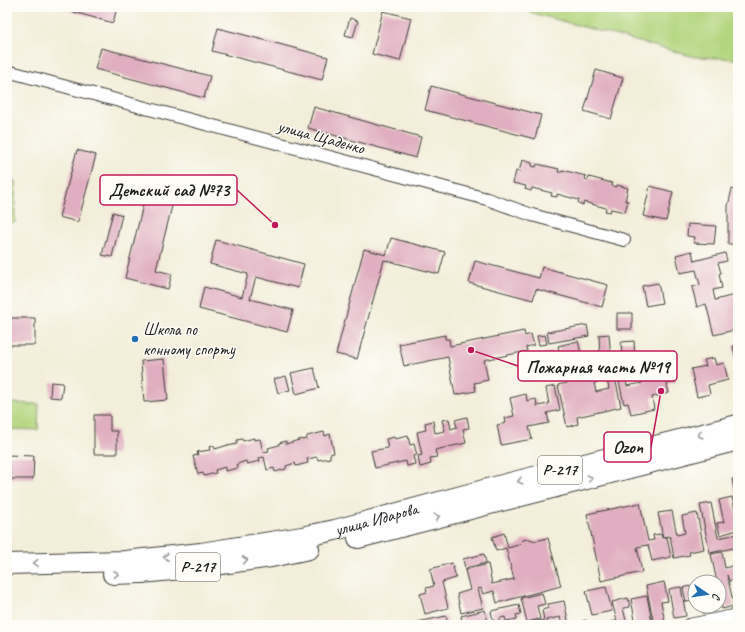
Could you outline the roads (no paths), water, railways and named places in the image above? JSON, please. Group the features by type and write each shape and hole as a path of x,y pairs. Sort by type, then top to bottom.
{"main road":[{"name":"улица Идарова","path":"7,564 125,561 201,553 302,537 738,425"},
{"name":"улица Идарова","path":"7,578 142,573 271,557 386,531 738,440"}],"street":[{"name":"улица Щаденко","path":"7,70 487,200 532,215 624,240"},
{"path":"689,625 738,615"}],"place":[{"name":"Детский сад №73","path":"275,225"},
{"name":"Школа по конному спорту","path":"135,339"},
{"name":"Пожарная часть №19","path":"471,350"},
{"name":"Ozon","path":"661,391"}]}
